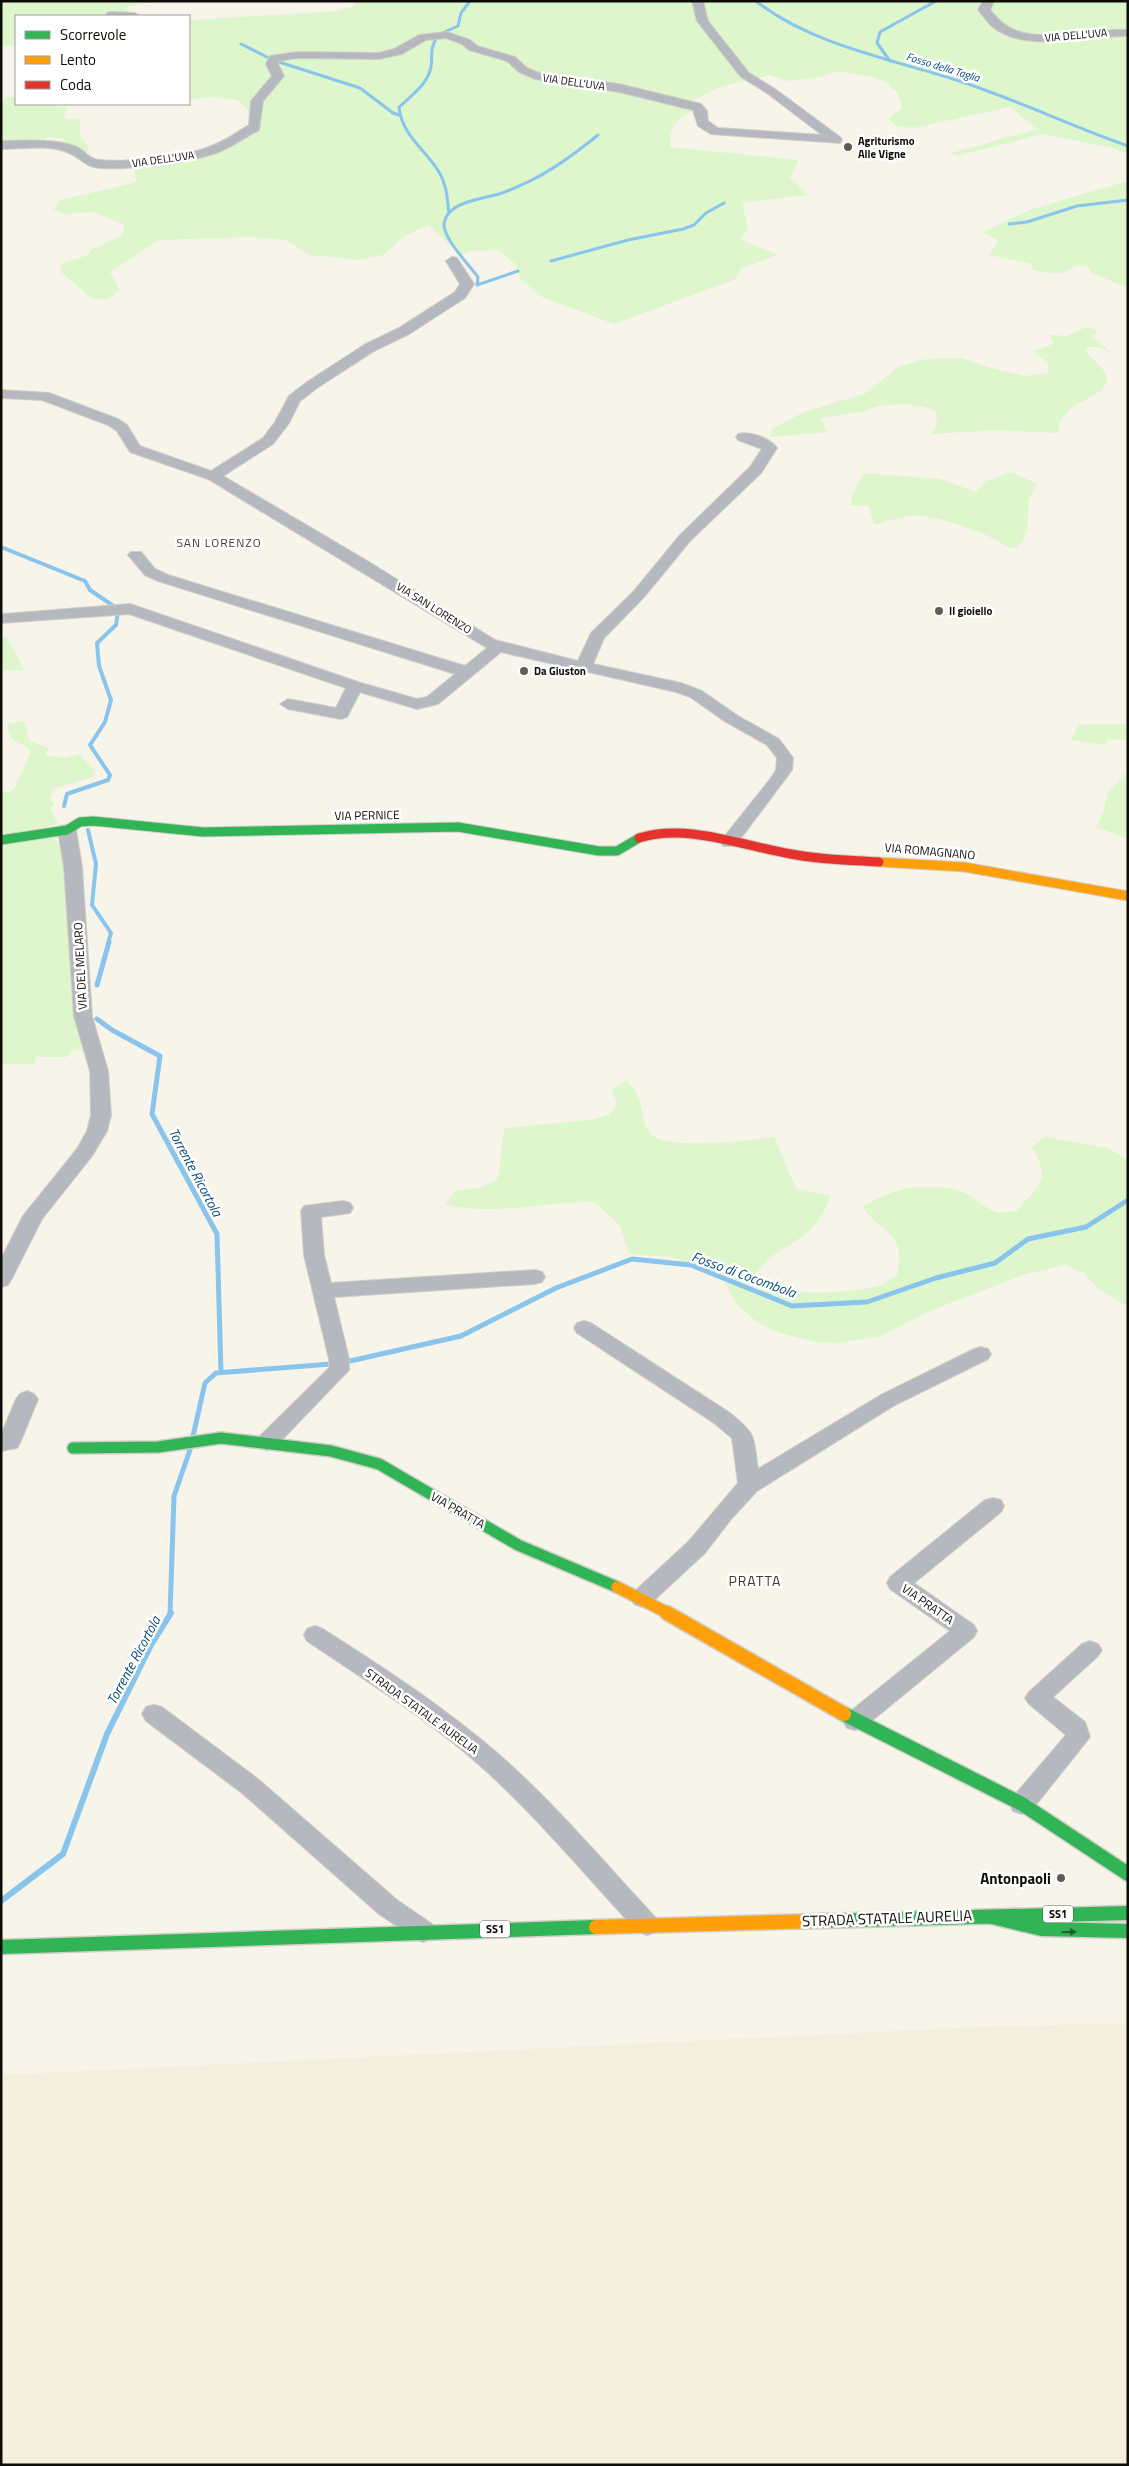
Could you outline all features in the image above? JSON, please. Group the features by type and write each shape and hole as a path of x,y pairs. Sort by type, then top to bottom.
{"street":[{"name":"VIA DELL'UVA","path":"1,145 63,147 74,150 87,161 112,165 196,155 213,150 255,127 256,104 259,97 272,86 278,76 272,64 274,58 293,55 366,57 384,55 398,52 423,37 436,34 454,37 466,42 473,48 511,59 523,70 539,77 560,82 619,88 697,107 701,111 702,124 715,131 836,140 772,91 745,75 703,21 697,1"},
{"name":"VIA DELL'UVA","path":"989,1 984,10 989,19 1003,28 1028,36 1053,39 1103,31 1128,33"},
{"path":"213,476 268,441 282,423 294,399 312,385 369,348 404,331 460,295 467,284 452,260"},
{"name":"VIA SAN LORENZO","path":"1,394 44,396 95,414 122,428 135,449 213,476 498,647 688,691 774,742 786,758 785,765 778,780 729,842"},
{"path":"584,666 597,636 639,594 685,538 756,470 770,448 766,444 743,437"},
{"path":"136,555 150,572 162,578 466,672"},
{"path":"4,618 130,609 355,686 417,704 425,704 432,701 498,647"},
{"path":"288,704 341,714 355,686"},
{"name":"VIA PERNICE","path":"1,840 69,828 92,821 203,832 458,827 599,851 617,851 644,834 656,832 729,842"},
{"name":"VIA DEL MELARO","path":"1,1280 33,1216 85,1152 97,1131 102,1115 99,1071 82,1007 69,828"},
{"name":"VIA ROMAGNANO","path":"729,842 806,857 964,867 1128,896"},
{"path":"268,1442 339,1370 339,1359 314,1254 311,1211 343,1208"},
{"path":"322,1290 535,1277"},
{"path":"584,1328 735,1428 742,1435 749,1485"},
{"path":"642,1598 697,1547 724,1512 749,1485 888,1400 981,1354"},
{"path":"1,1443 9,1443 26,1399"},
{"name":"VIA PRATTA","path":"73,1448 179,1446 214,1438 268,1442 331,1451 379,1464 518,1545 642,1598 855,1721 1022,1804 1128,1874"},
{"name":"VIA PRATTA","path":"855,1721 966,1631 898,1583 993,1506"},
{"name":"STRADA STATALE AURELIA","path":"315,1635 407,1696 471,1744 533,1803 647,1924"},
{"path":"1022,1804 1078,1736 1077,1729 1037,1698 1090,1650"},
{"path":"154,1714 250,1786 388,1907 423,1931"},
{"name":"STRADA STATALE AURELIA","path":"1,1947 647,1924 1128,1913"},
{"path":"988,1915 1010,1926 1039,1932 1128,1931"}],"shaded area":[{"path":"1128,2023 1128,2465 1,2465 1,2075 978,2027"}],"green space":[{"path":"1,1 157,1 126,7 125,9 131,11 101,15 15,15 15,46 1,45"},
{"path":"356,1 1128,1 1128,154 1113,148 1043,134 957,156 951,153 1037,129 1010,107 913,128 896,126 888,118 902,108 897,91 889,87 890,84 876,78 840,71 819,77 788,81 770,75 722,86 690,102 699,106 673,126 670,147 799,160 790,178 808,195 742,203 748,228 740,239 777,255 740,269 736,279 614,324 542,297 520,278 515,264 499,250 473,251 460,255 428,225 402,238 383,255 359,260 310,255 286,240 251,237 159,240 110,272 120,290 107,300 91,298 62,273 60,264 88,255 91,250 123,235 124,225 94,212 64,214 53,209 61,200 137,182 133,166 204,155 253,130 251,114 238,100 209,97 190,100 190,20 338,11 354,6"},
{"path":"6,97 15,97 15,105 49,105 68,108 63,118 80,119 80,136 89,148 86,156 73,145 61,144 65,138 48,137 41,142 1,143 1,105"},
{"path":"1128,181 1128,288 1089,272 1091,268 1080,265 1065,272 1049,273 1031,269 1032,264 989,255 999,241 983,232 1032,209"},
{"path":"1086,327 1098,331 1092,336 1110,352 1098,347 1088,347 1085,351 1104,371 1106,383 1093,396 1068,411 1058,425 1059,433 998,430 930,434 937,426 936,412 925,407 905,404 878,406 861,412 820,418 827,432 770,437 772,429 802,413 866,393 898,367 926,359 962,358 984,366 1025,376 1048,373 1048,363 1033,351 1053,344 1050,335 1067,336"},
{"path":"1011,472 1037,484 1029,502 1027,532 1017,548 1005,545 969,528 929,517 897,518 874,525 869,506 851,505 852,495 863,473 940,479 976,492 986,481"},
{"path":"1,637 7,637 24,670 1,670"},
{"path":"24,721 29,741 49,748 45,755 64,758 80,754 95,772 93,777 53,789 50,800 54,804 51,810 58,824 1,836 1,790 7,793 14,789 31,752 11,737 7,724"},
{"path":"1128,724 1128,740 1108,739 1106,745 1071,740 1078,725"},
{"path":"1128,771 1128,839 1096,827 1103,813 1108,792"},
{"path":"54,838 62,849 70,886 71,988 76,1020 84,1051 72,1050 67,1057 36,1057 35,1064 1,1064 1,844"},
{"path":"626,1080 638,1096 645,1124 652,1135 662,1140 692,1143 729,1142 774,1137 796,1188 830,1196 824,1212 815,1225 772,1256 762,1265 754,1277 769,1288 816,1293 860,1290 881,1285 897,1275 899,1260 895,1241 863,1207 885,1195 910,1188 948,1188 964,1193 996,1212 1017,1211 1040,1182 1042,1176 1041,1168 1032,1147 1045,1137 1108,1148 1128,1160 1128,1307 1096,1287 1084,1273 1065,1265 1026,1274 932,1310 881,1336 837,1343 816,1342 774,1331 756,1321 735,1303 724,1279 672,1257 629,1254 620,1226 595,1202 499,1209 462,1208 445,1204 455,1191 478,1188 496,1181 500,1168 505,1128 590,1120 610,1115 617,1103 612,1090"}],"waterway":[{"path":"440,34 458,26 461,13 470,1"},
{"name":"Fosso della Taglia","path":"756,1 777,16 824,39 890,61"},
{"path":"890,61 877,43 880,32 936,1"},
{"path":"437,37 432,49 431,67 426,79 399,107 401,117 409,134 442,177 449,213"},
{"path":"241,44 267,57"},
{"path":"276,61 360,88 393,113 399,115"},
{"name":"Fosso della Taglia","path":"890,61 973,86 1128,146"},
{"path":"518,271 477,285 478,277 447,236 444,223 447,216 459,205 503,193 537,177 564,161 598,135"},
{"path":"1009,224 1027,222 1077,206 1128,200"},
{"path":"551,261 628,240 683,229 694,225 706,213 724,203"},
{"name":"Torrente Ricortola","path":"1,547 85,581 90,590 115,607"},
{"name":"Torrente Ricortola","path":"64,806 67,794 108,780 110,775 90,745 105,722 111,700 99,666 97,643 116,625 118,611"},
{"name":"Torrente Ricortola","path":"88,830 96,864 92,905 111,933 108,943"},
{"name":"Torrente Ricortola","path":"97,985 109,942"},
{"name":"Torrente Ricortola","path":"97,1019 112,1030 160,1056 152,1114 217,1234 221,1373"},
{"name":"Fosso di Cocombola","path":"350,1361 461,1336 556,1288 632,1259 691,1265 792,1306 867,1302 936,1278 995,1263 1028,1239 1086,1227 1128,1200"},
{"name":"Torrente Ricortola","path":"221,1373 331,1364"},
{"name":"Torrente Ricortola","path":"193,1436 205,1383 216,1373 221,1373"},
{"name":"Torrente Ricortola","path":"170,1614 174,1496 191,1447"},
{"name":"Torrente Ricortola","path":"1,1901 63,1854 107,1734 151,1645 171,1613"}],"traffic: fast":[{"path":"1,840 67,830 80,822 93,821 203,832 458,827 599,851 617,851 639,838"},
{"path":"73,1448 158,1447 221,1438 331,1451 379,1464 518,1545 617,1587"},
{"path":"844,1714 1022,1804 1128,1874"},
{"path":"821,1921 1128,1913"},
{"path":"992,1917 1009,1923 1059,1931 1128,1931"},
{"path":"1,1947 596,1927"}],"traffic: slow":[{"path":"879,862 964,867 1128,896"},
{"path":"617,1587 642,1598 844,1714"},
{"path":"596,1927 821,1921"}],"traffic: jam":[{"path":"639,838 653,834 695,835 807,857 879,862"}],"place":[{"name":"Agriturismo Alle Vigne","path":"848,147"},
{"name":"Il gioiello","path":"939,611"},
{"name":"Da Giuston","path":"524,671"},
{"name":"Antonpaoli","path":"1061,1878"}],"district":[{"name":"SAN LORENZO","path":"219,542"},
{"name":"PRATTA","path":"755,1580"}]}
